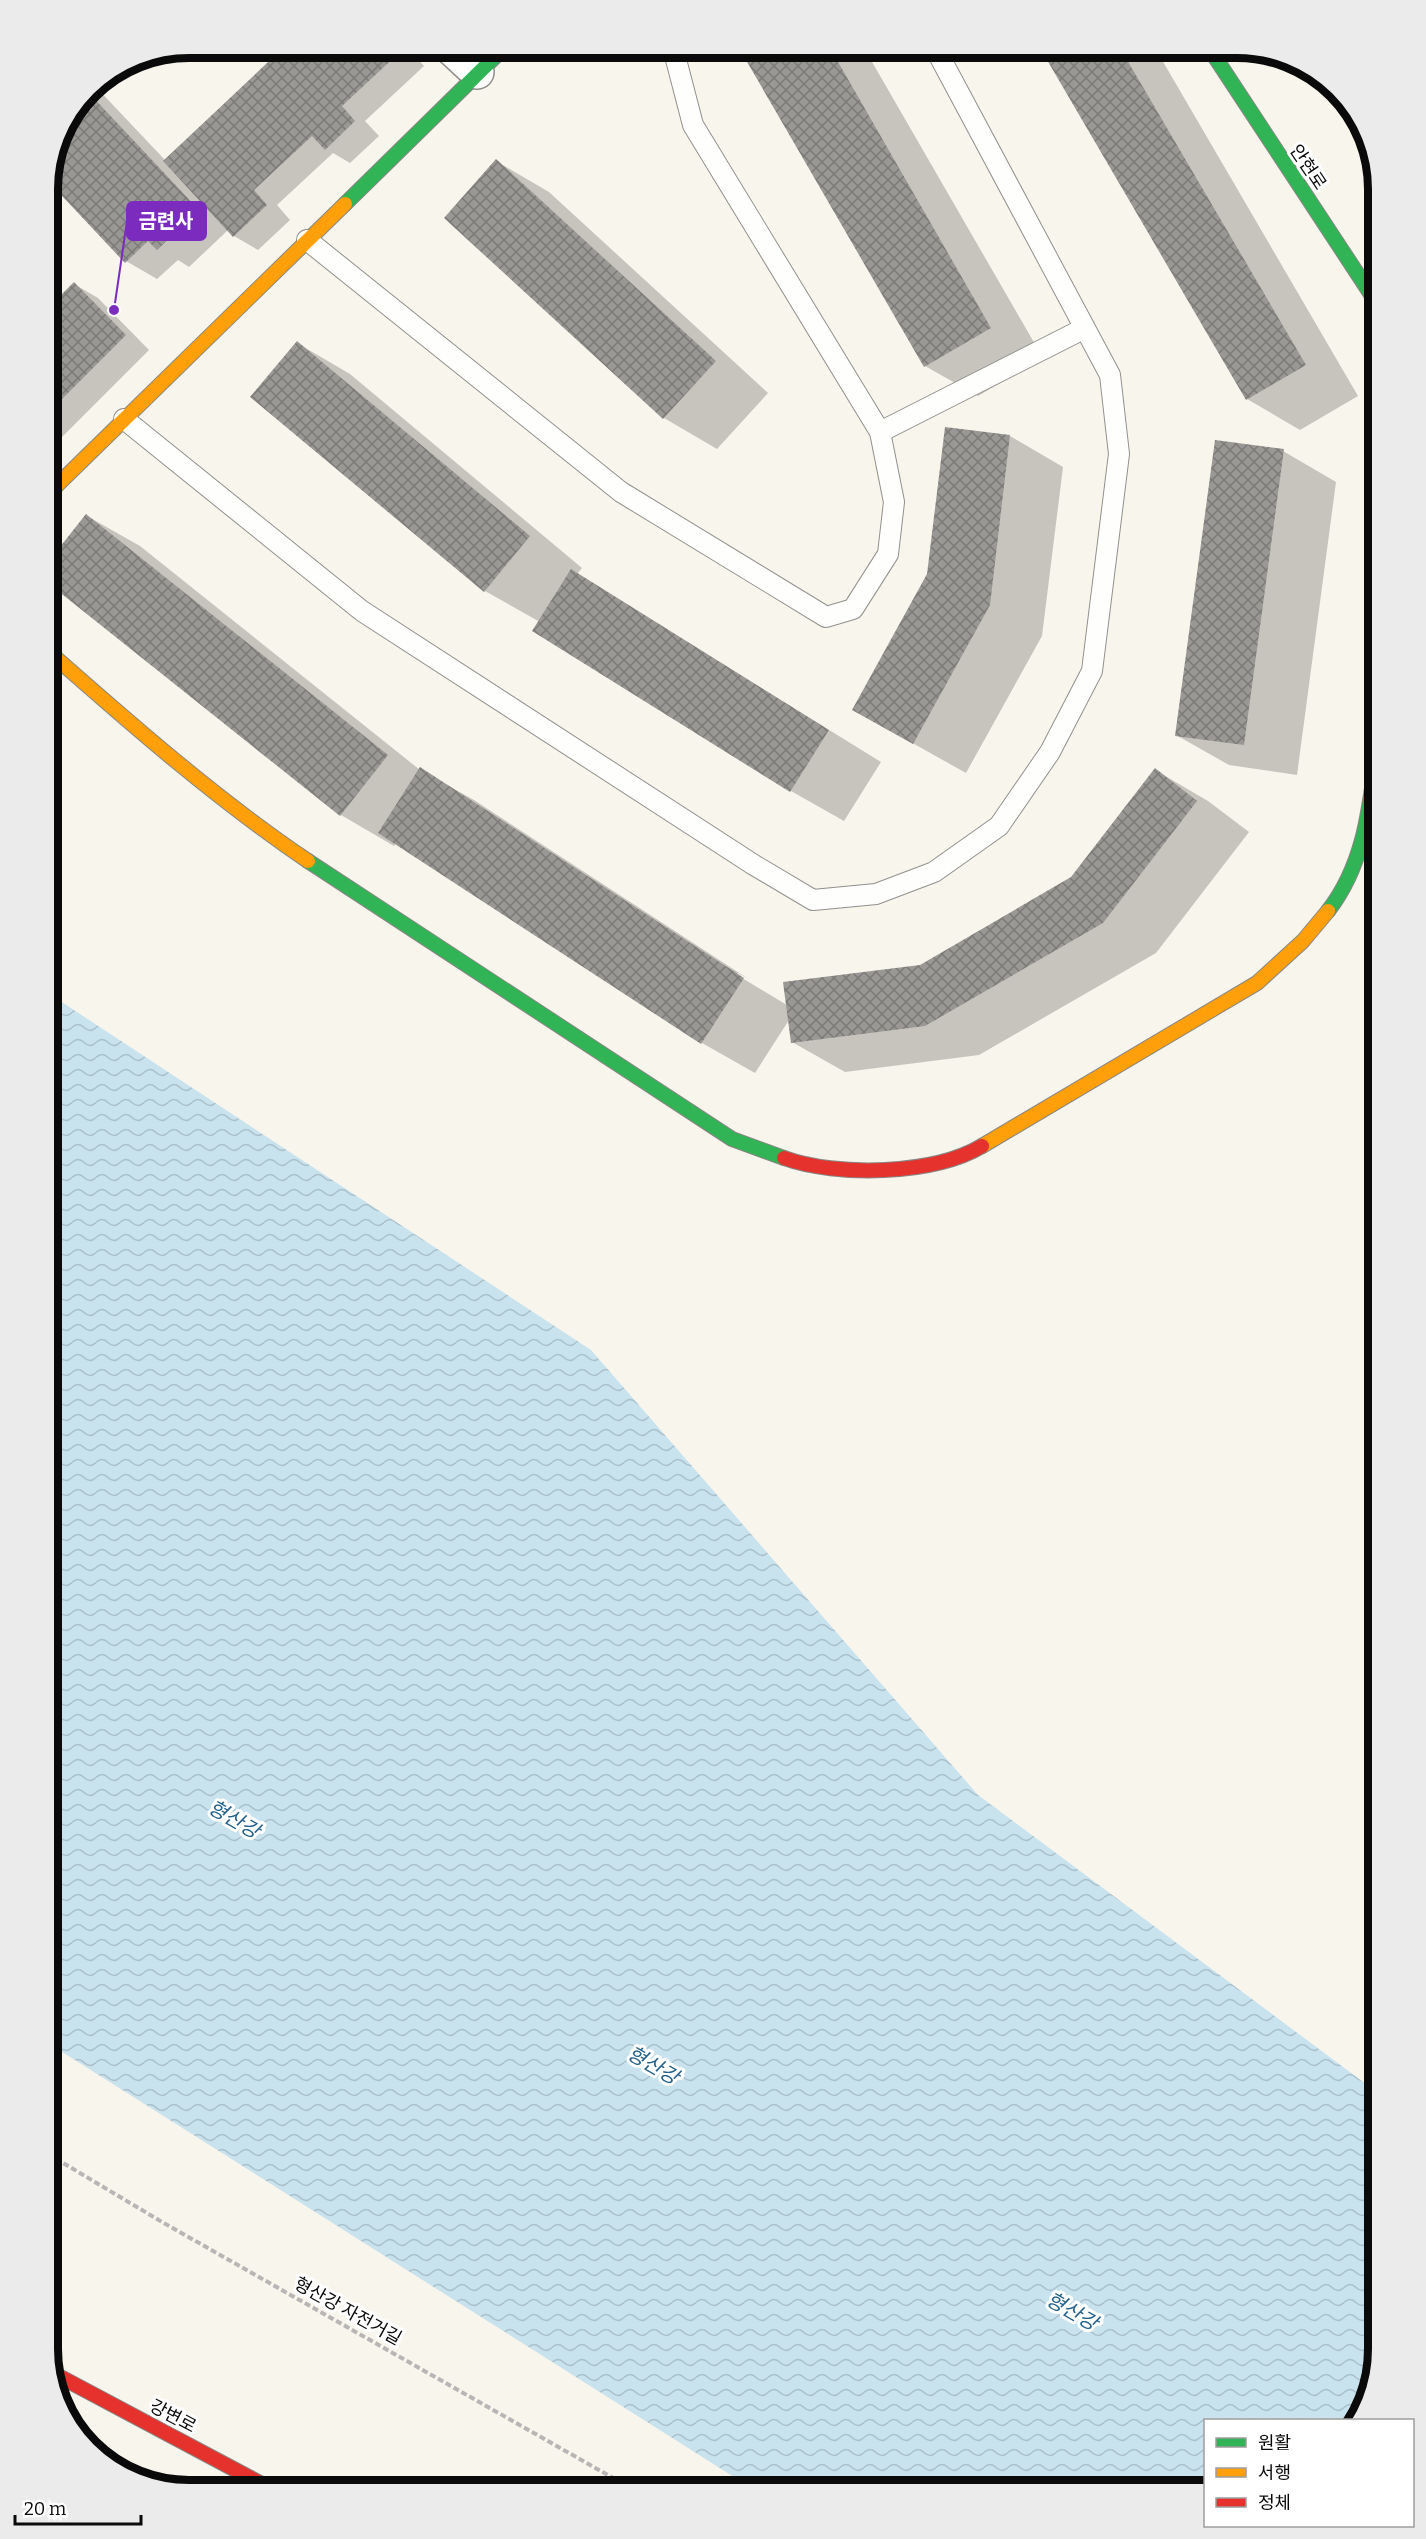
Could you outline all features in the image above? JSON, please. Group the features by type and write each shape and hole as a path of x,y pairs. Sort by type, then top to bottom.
{"street":[{"path":"462,58 477,72"},
{"path":"59,483 492,58"},
{"name":"안현로","path":"1215,59 1368,290"},
{"path":"59,661 126,720 273,838 365,900 732,1139 796,1162 823,1168 887,1169 919,1166 974,1151 1257,983 1310,933 1334,902 1355,864 1368,822"},
{"name":"강변로","path":"62,2378 254,2480"}],"lane":[{"path":"307,240 621,492 826,617 853,609 888,554 894,502 880,432 693,125 676,58"},
{"path":"124,419 362,611 754,865 813,900 876,894 934,872 999,826 1050,752 1092,671 1119,454 1110,375 941,59"},
{"path":"880,432 1085,328"}],"path":[{"name":"형산강 자전거길","path":"58,2160 162,2222 617,2480"}],"water":[{"name":"형산강","path":"59,1000 591,1350 978,1795 1368,2086 1368,2350 1358,2400 1347,2419 1204,2419 1204,2480 739,2480 58,2049"}],"building":[{"path":"272,58 393,58 342,106 355,121 325,150 312,136 254,190 267,205 233,237 163,161"},
{"path":"745,59 836,59 991,328 924,367"},
{"path":"1046,59 1126,59 1306,365 1246,400"},
{"path":"95,99 199,210 157,250 148,241 125,263 59,193 60,172 68,139 76,124"},
{"path":"496,159 716,361 663,419 444,218"},
{"path":"74,282 126,335 59,402 59,297"},
{"path":"297,341 530,536 484,592 250,397"},
{"path":"945,427 1010,435 990,605 913,744 852,710 927,574"},
{"path":"1215,440 1284,449 1244,745 1175,736"},
{"path":"86,514 388,755 340,816 59,592 59,548"},
{"path":"571,569 829,730 790,792 532,631"},
{"path":"420,767 744,978 701,1044 378,833"},
{"path":"1155,768 1197,801 1103,923 925,1026 791,1043 783,982 920,965 1071,877"}],"traffic: fast":[{"path":"345,204 494,58"},
{"path":"1216,59 1368,290"},
{"path":"1328,911 1351,873 1368,814"},
{"path":"308,861 732,1139 784,1158"}],"traffic: slow":[{"path":"59,483 345,204"},
{"path":"59,660 207,787 308,861"},
{"path":"982,1146 1257,983 1303,941 1328,911"}],"traffic: jam":[{"path":"784,1158 830,1168 884,1170 938,1163 962,1156 982,1146"},
{"path":"62,2378 254,2480"}],"place":[{"name":"금련사","path":"114,310"}]}
